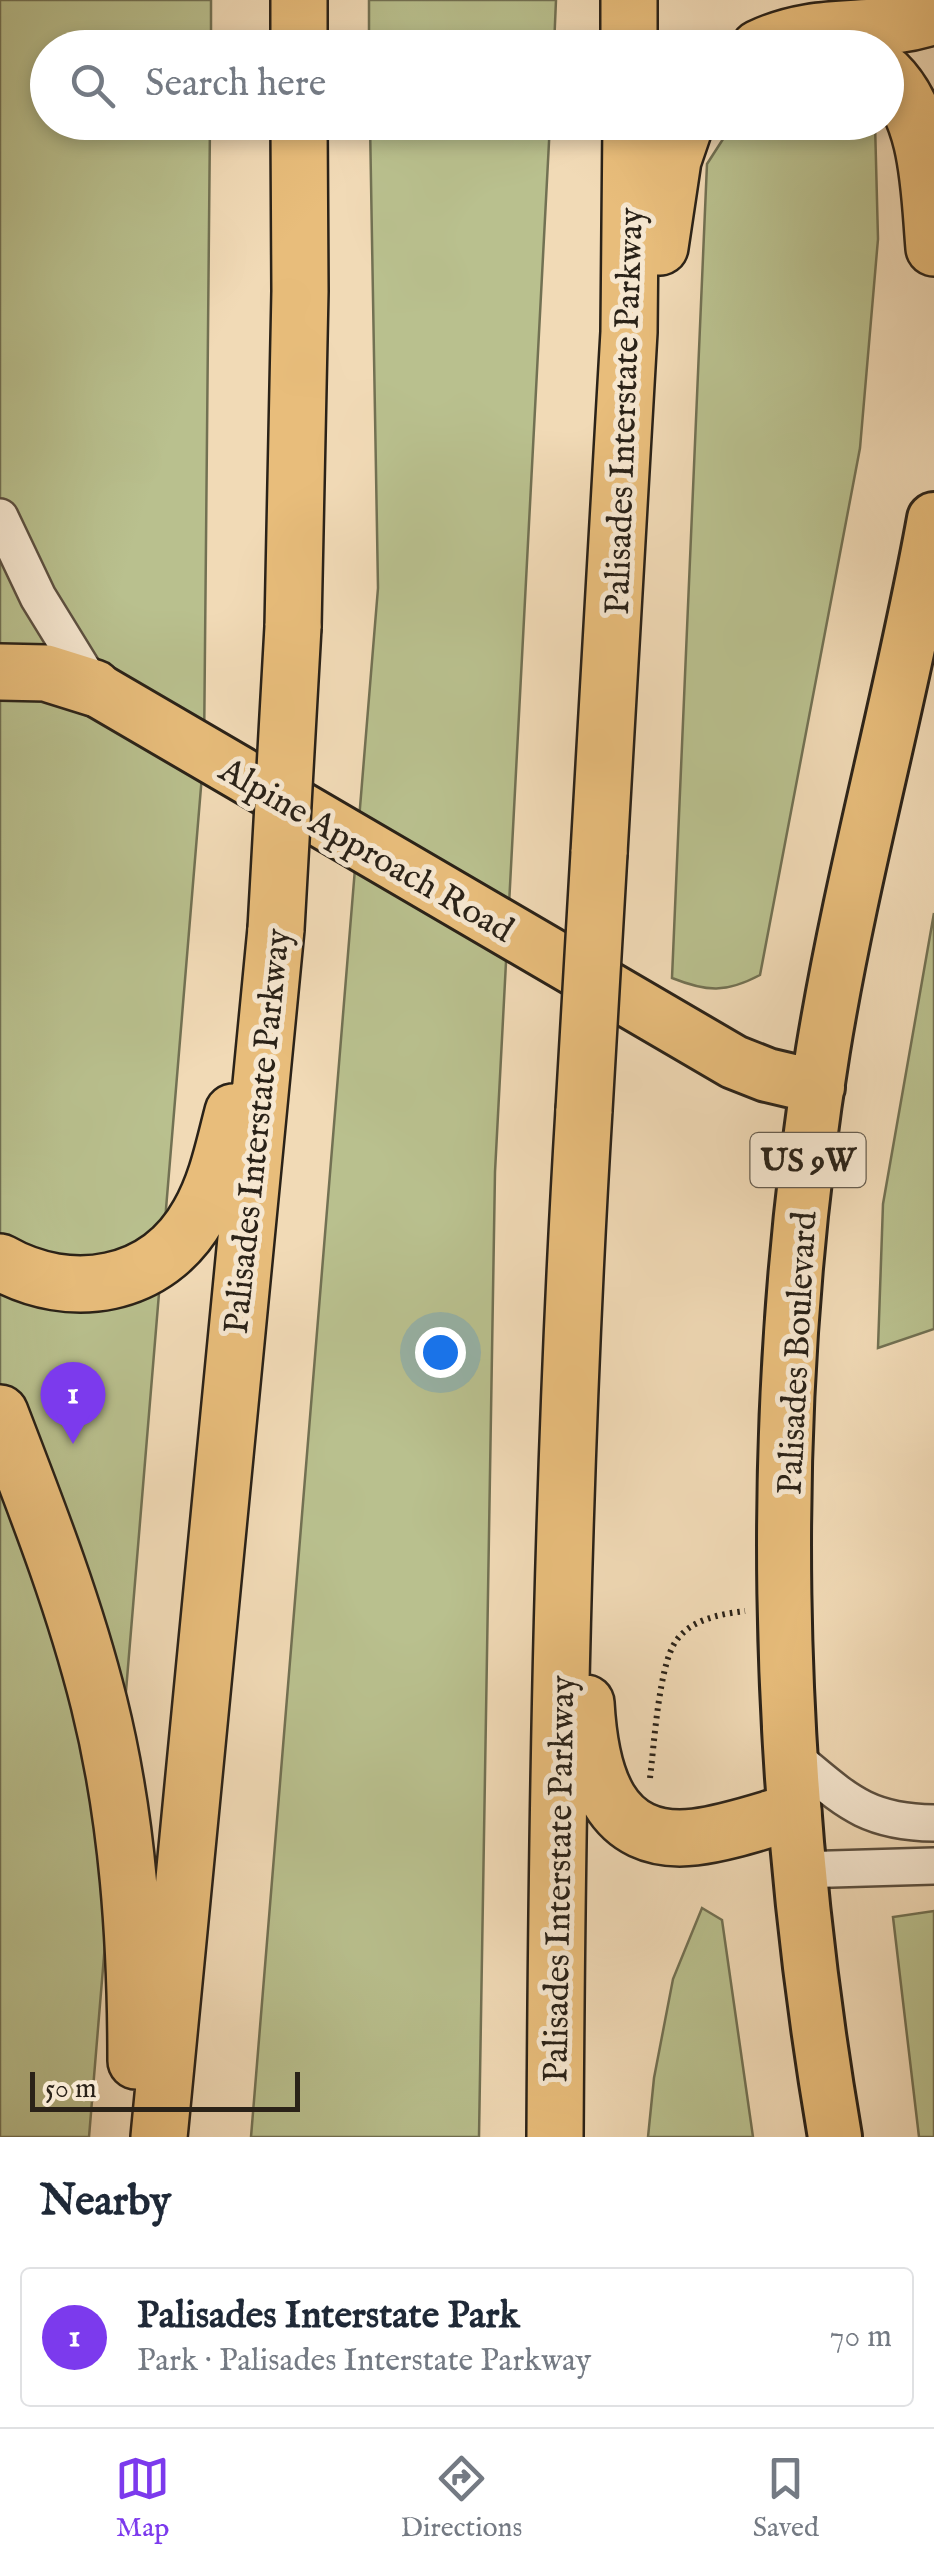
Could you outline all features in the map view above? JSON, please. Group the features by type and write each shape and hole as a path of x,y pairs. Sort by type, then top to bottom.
{"highway":[{"path":"298,0 299,30"},
{"path":"629,0 630,30"},
{"path":"813,30 895,26 934,16"},
{"path":"904,97 921,140 934,248"},
{"name":"Palisades Interstate Parkway","path":"159,2137 276,929 293,627 299,140"},
{"name":"Palisades Interstate Parkway","path":"555,2137 559,1697 569,1378 616,593 629,332 631,140"},
{"path":"616,593 665,204 680,140"},
{"path":"0,672 46,674 94,688"},
{"path":"0,1262 56,1284 97,1285 152,1265 190,1229 207,1198 223,1151 276,929"},
{"path":"569,1378 591,1760 596,1777 610,1802 643,1831 670,1837 700,1836 792,1812"},
{"path":"0,1413 54,1552 76,1621 114,1776 131,1908 135,2137"}],"main road":[{"name":"Palisades Boulevard","path":"835,2137 792,1812 786,1610 792,1362 802,1213 818,1088 838,972 934,520"},
{"name":"Alpine Approach Road","path":"94,688 734,1062 818,1088"}],"street":[{"name":"Alpine Approach Road","path":"0,517 38,597 94,688"},
{"path":"790,1754 862,1810 894,1821 934,1823"},
{"path":"798,1870 934,1866"}],"path":[{"path":"643,1831 664,1678 675,1642 687,1629 725,1614 786,1610"}],"green space":[{"path":"0,0 211,0 211,30 30,30 30,140 210,140 204,751 89,2137 0,2137"},
{"path":"369,0 556,0 555,30 369,30"},
{"path":"370,140 549,140 495,1172 479,2137 251,2137 378,588"},
{"path":"722,140 875,140 878,239 860,448 760,975 737,985 716,988 672,978 707,164"},
{"path":"934,913 934,1329 878,1348 883,1204"},
{"path":"702,1908 722,1920 753,2137 648,2137 654,2078 673,1979"},
{"path":"934,1911 934,2137 919,2137 893,1917"}],"place":[{"name":"Palisades Interstate Park","path":"73,1444"}]}
